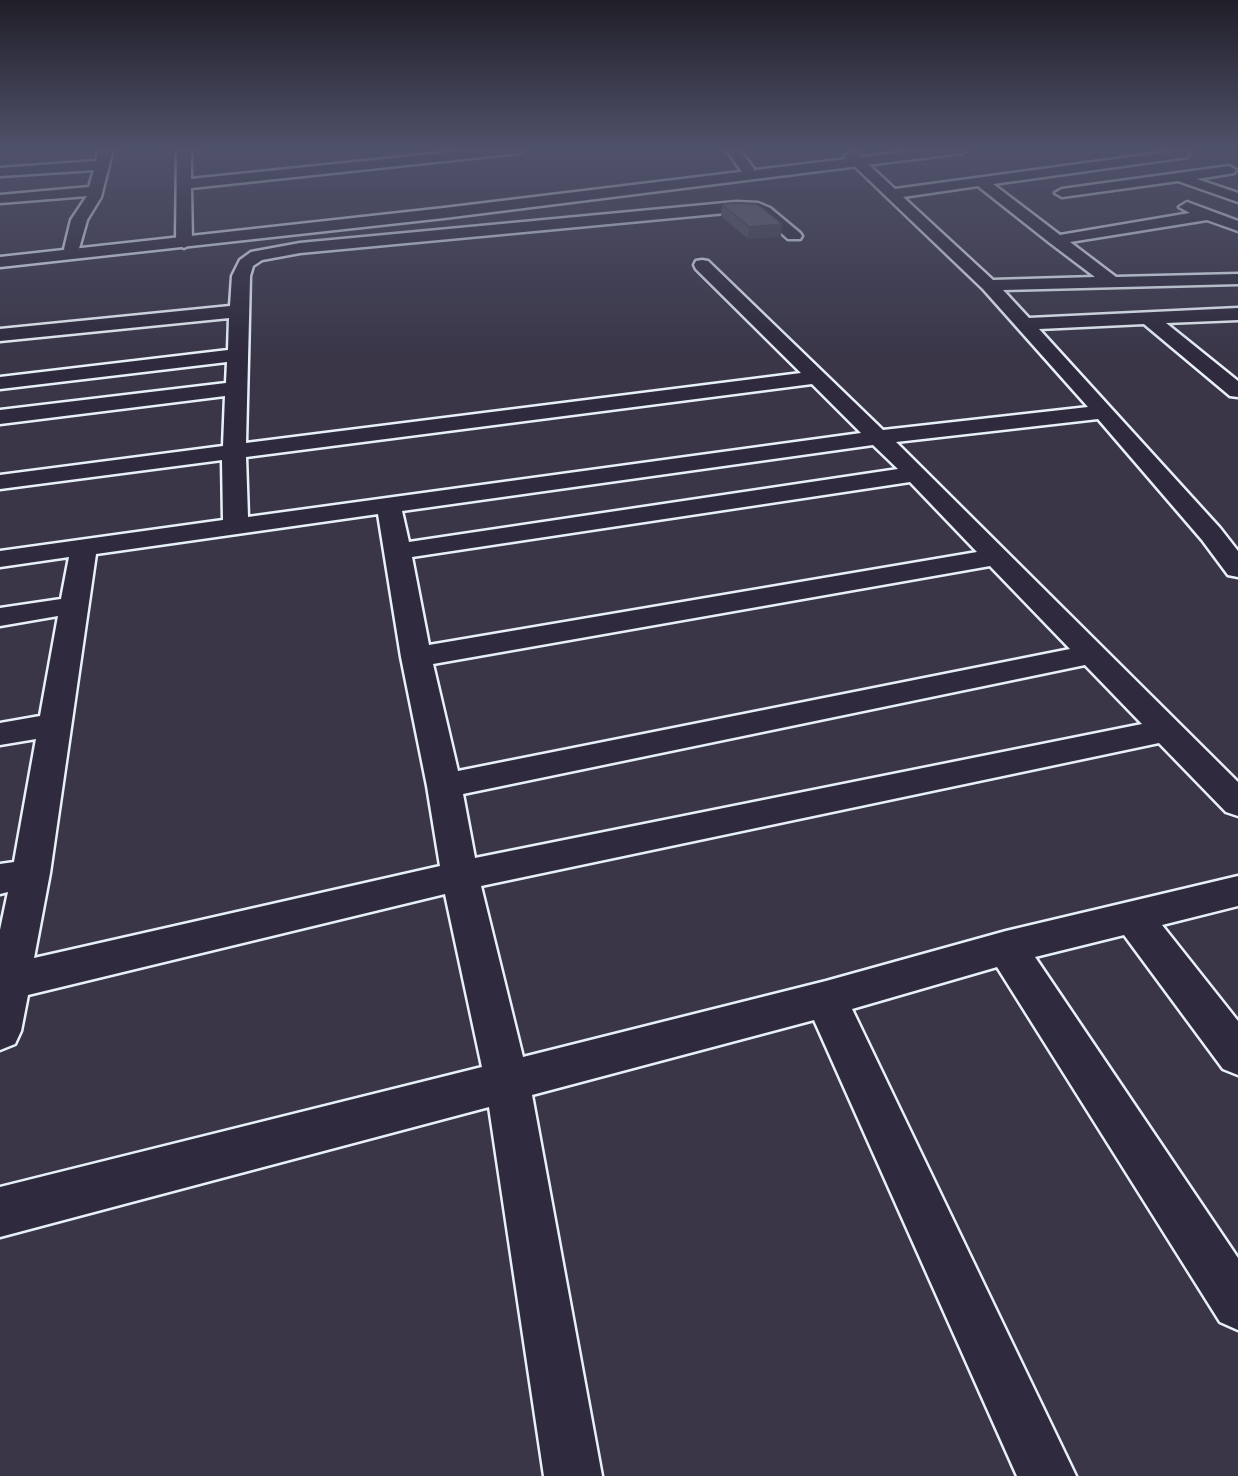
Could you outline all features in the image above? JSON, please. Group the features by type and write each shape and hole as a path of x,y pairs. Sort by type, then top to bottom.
{"street":[{"path":"72,249 80,218"},
{"path":"184,218 184,240"},
{"path":"0,256 184,240 362,218"},
{"path":"0,262 375,218"},
{"path":"236,526 234,451 236,355 238,311 242,276 246,264 257,256 300,248 630,218"},
{"path":"772,218 794,237"},
{"path":"918,218 990,285 1211,534 1238,569"},
{"path":"1027,218 1113,283"},
{"path":"1092,218 1120,229"},
{"path":"1056,240 1191,218"},
{"path":"1217,218 1238,226"},
{"path":"702,266 916,474 1238,803"},
{"path":"990,285 1238,279"},
{"path":"1183,281 1233,315"},
{"path":"0,334 238,311"},
{"path":"1025,324 1233,315"},
{"path":"1149,319 1238,391"},
{"path":"0,383 236,355"},
{"path":"0,482 818,377"},
{"path":"0,417 236,388"},
{"path":"0,559 878,437 1104,412"},
{"path":"399,551 916,474"},
{"path":"389,506 399,551 416,657 444,786 460,876 507,1080 573,1476"},
{"path":"1211,534 1238,534"},
{"path":"0,1031 15,876 54,725 84,547"},
{"path":"416,657 995,557"},
{"path":"0,617 75,605"},
{"path":"444,786 1091,654"},
{"path":"0,734 54,725"},
{"path":"5,983 460,876 1168,730"},
{"path":"0,1212 826,999 1006,948 1238,891"},
{"path":"1133,917 1238,1055"},
{"path":"1006,948 1238,1304"},
{"path":"826,999 1047,1476"}],"building":[{"path":"738,218 774,218 782,224 749,227"}]}
